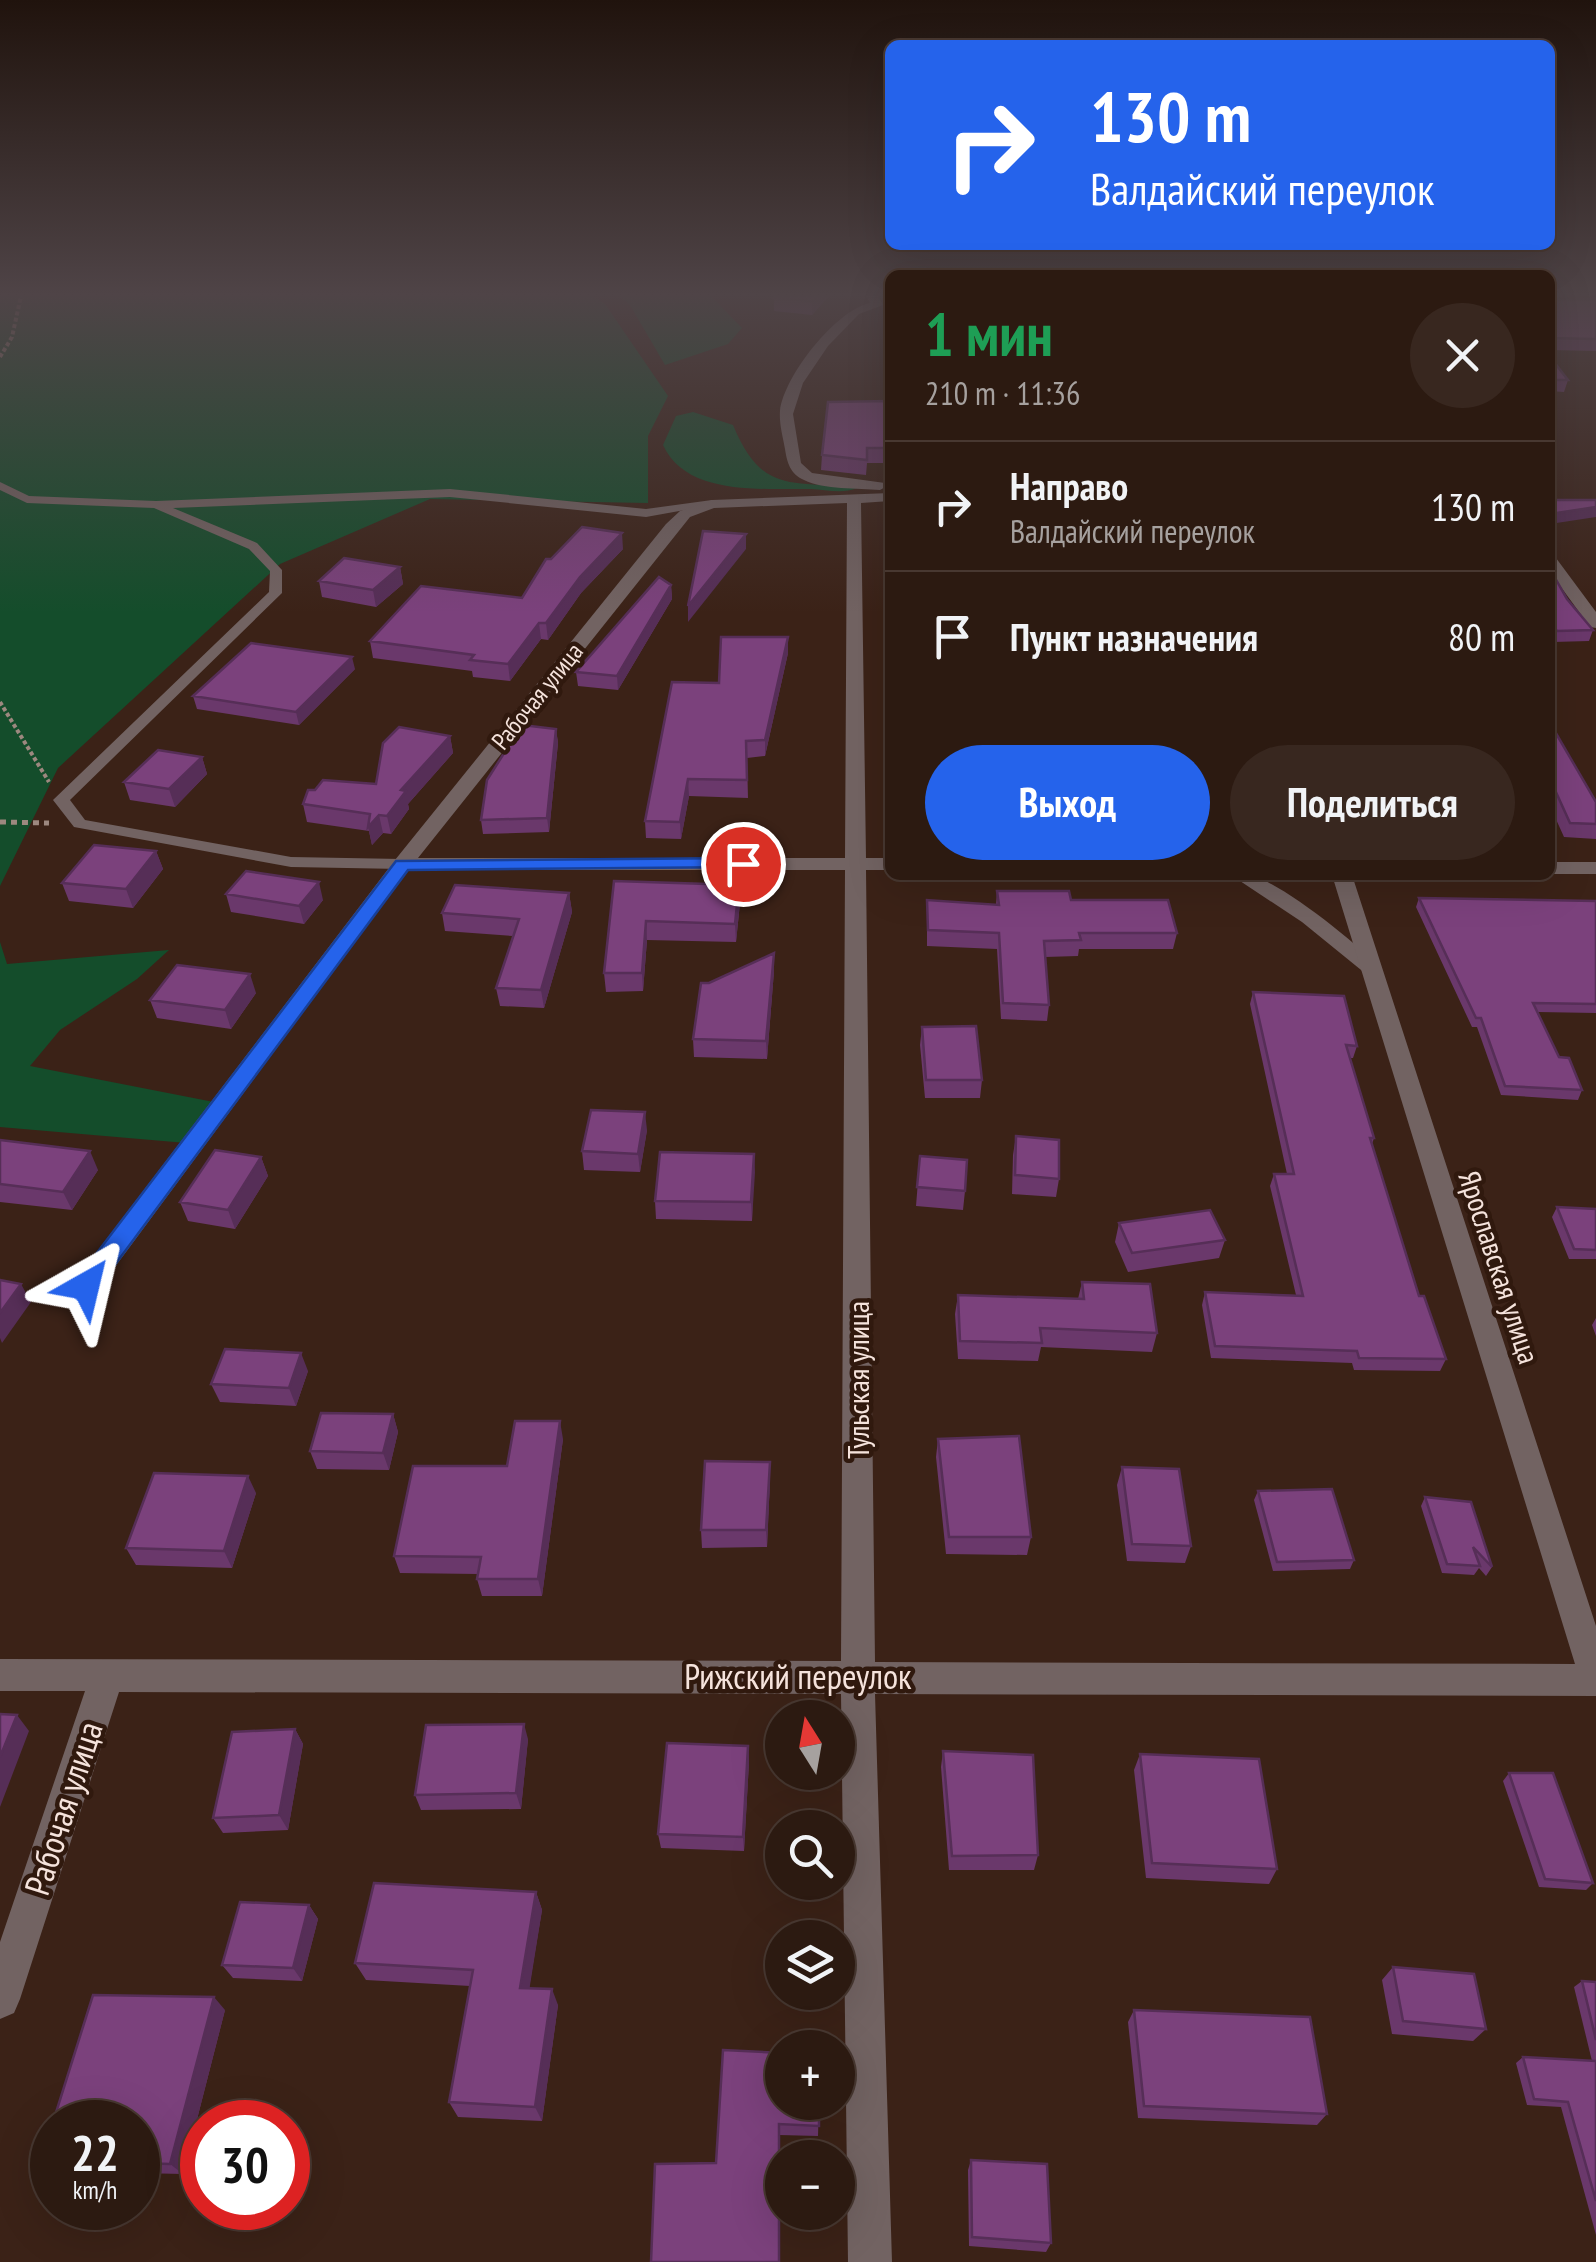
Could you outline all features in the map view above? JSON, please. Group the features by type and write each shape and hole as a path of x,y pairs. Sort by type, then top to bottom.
{"street":[{"path":"790,402 786,413 794,464 808,477 885,487"},
{"path":"712,504 885,497"},
{"name":"Тульская улица","path":"854,498 858,1676 870,2262"},
{"name":"Рабочая улица","path":"86,1286 402,864 671,527 685,514 712,504"},
{"path":"1555,567 1596,623"},
{"path":"402,864 885,864"},
{"path":"1555,868 1596,868"},
{"name":"Ярославская улица","path":"1344,880 1596,1679"},
{"name":"Рабочая улица","path":"0,1999 108,1674"},
{"name":"Рижский переулок","path":"0,1675 1596,1679"}],"lane":[{"path":"0,485 28,498 156,506 450,493 646,513 712,504"},
{"path":"156,506 253,546 276,570 275,593 61,800 80,824 291,862 402,864"},
{"path":"1248,880 1321,926 1372,970"}],"path":[{"path":"0,702 61,800"},
{"path":"0,822 80,824"}],"green space":[{"path":"0,402 665,402 648,436 648,503 430,499 280,564 58,768 0,886"},
{"path":"693,412 733,425 755,463 768,474 796,483 857,488 749,488 708,482 689,474 674,462 663,445 676,416"},
{"path":"0,942 7,964 169,950 137,979 60,1030 30,1066 224,1104 198,1144 0,1127"}],"building":[{"path":"828,402 885,402 885,448 867,448 867,460 822,455"},
{"path":"1555,500 1596,500 1596,507 1555,513"},
{"path":"582,527 622,533 580,577 546,623 539,623 508,664 470,660 474,655 370,641 421,586 522,598 546,559 551,559"},
{"path":"703,531 746,534 688,606"},
{"path":"344,558 400,567 373,590 319,581"},
{"path":"659,577 671,585 617,676 576,672"},
{"path":"1555,578 1593,630 1555,628"},
{"path":"721,637 788,637 765,740 746,741 747,780 688,779 680,822 645,821 672,682 719,683"},
{"path":"251,643 352,657 296,712 193,696"},
{"path":"522,725 556,729 547,818 481,820 487,780"},
{"path":"399,727 450,736 401,790 406,791 387,816 379,815 368,827 370,814 303,804 308,790 315,790 323,780 376,784 383,743"},
{"path":"1555,732 1596,802 1596,824 1570,823 1555,790"},
{"path":"158,750 202,757 169,789 124,782"},
{"path":"94,845 156,851 126,889 62,883"},
{"path":"246,871 319,882 299,906 226,894"},
{"path":"614,881 739,885 735,924 646,921 642,973 604,973"},
{"path":"455,885 569,893 541,990 496,988 519,919 442,913"},
{"path":"997,891 1069,891 1071,900 1168,900 1177,933 1079,933 1081,940 1044,941 1049,1005 1003,1003 999,933 928,930 927,900 999,905"},
{"path":"1419,898 1596,901 1596,1004 1533,1003 1559,1057 1569,1058 1582,1090 1505,1086 1481,1018 1476,1018"},
{"path":"774,953 766,1041 693,1039 701,983 709,983"},
{"path":"177,965 250,974 225,1010 150,1000"},
{"path":"1253,992 1344,996 1357,1046 1346,1045 1374,1138 1370,1138 1419,1296 1424,1296 1446,1359 1359,1358 1357,1351 1215,1346 1205,1292 1303,1296 1274,1174 1294,1174"},
{"path":"976,1026 982,1080 926,1080 922,1027"},
{"path":"591,1110 645,1112 638,1154 582,1151"},
{"path":"1016,1136 1059,1140 1059,1179 1015,1175"},
{"path":"0,1140 90,1151 63,1192 0,1184"},
{"path":"215,1150 261,1157 228,1210 180,1202"},
{"path":"660,1152 754,1154 751,1202 655,1201"},
{"path":"920,1156 967,1160 965,1191 917,1187"},
{"path":"1557,1207 1596,1209 1596,1250 1574,1249"},
{"path":"1210,1210 1225,1240 1132,1253 1119,1223"},
{"path":"0,1280 21,1284 0,1313"},
{"path":"1082,1282 1150,1284 1157,1333 1040,1328 1042,1343 960,1341 958,1295 1084,1299"},
{"path":"225,1349 301,1353 289,1388 211,1384"},
{"path":"321,1413 393,1414 383,1453 310,1451"},
{"path":"515,1421 560,1421 538,1579 477,1579 481,1557 394,1556 413,1466 507,1466"},
{"path":"1019,1436 1031,1537 949,1537 938,1439"},
{"path":"705,1461 770,1462 766,1530 701,1530"},
{"path":"1122,1467 1179,1469 1191,1546 1132,1544"},
{"path":"154,1473 248,1476 224,1551 126,1548"},
{"path":"1332,1489 1354,1560 1277,1562 1258,1491"},
{"path":"1425,1497 1471,1502 1492,1567 1473,1547 1480,1566 1447,1564"},
{"path":"0,1714 17,1715 0,1757"},
{"path":"524,1724 516,1793 415,1795 426,1725"},
{"path":"295,1729 279,1815 213,1818 232,1732"},
{"path":"667,1743 748,1746 743,1837 658,1834"},
{"path":"943,1751 1033,1755 1038,1855 952,1856"},
{"path":"1140,1754 1259,1759 1277,1869 1152,1863"},
{"path":"1509,1773 1553,1773 1593,1883 1545,1879"},
{"path":"374,1883 536,1892 520,1988 552,1989 535,2107 449,2102 473,1970 355,1963"},
{"path":"240,1902 309,1905 293,1968 222,1965"},
{"path":"1393,1967 1474,1974 1486,2029 1403,2021"},
{"path":"1582,1981 1596,1982 1596,2040"},
{"path":"93,1995 214,1997 187,2100 180,2100 180,2126 170,2164 160,2164 160,2100 60,2100"},
{"path":"1134,2010 1310,2017 1327,2114 1144,2106"},
{"path":"723,2050 765,2052 765,2120 819,2120 819,2126 779,2124 779,2140 765,2140 765,2230 779,2230 779,2262 651,2262 655,2164 716,2163"},
{"path":"1523,2057 1596,2061 1596,2201 1568,2102 1534,2099"},
{"path":"971,2160 1047,2164 1051,2243 972,2237"}],"route":[{"path":"86,1286 402,864 743,864"}]}
